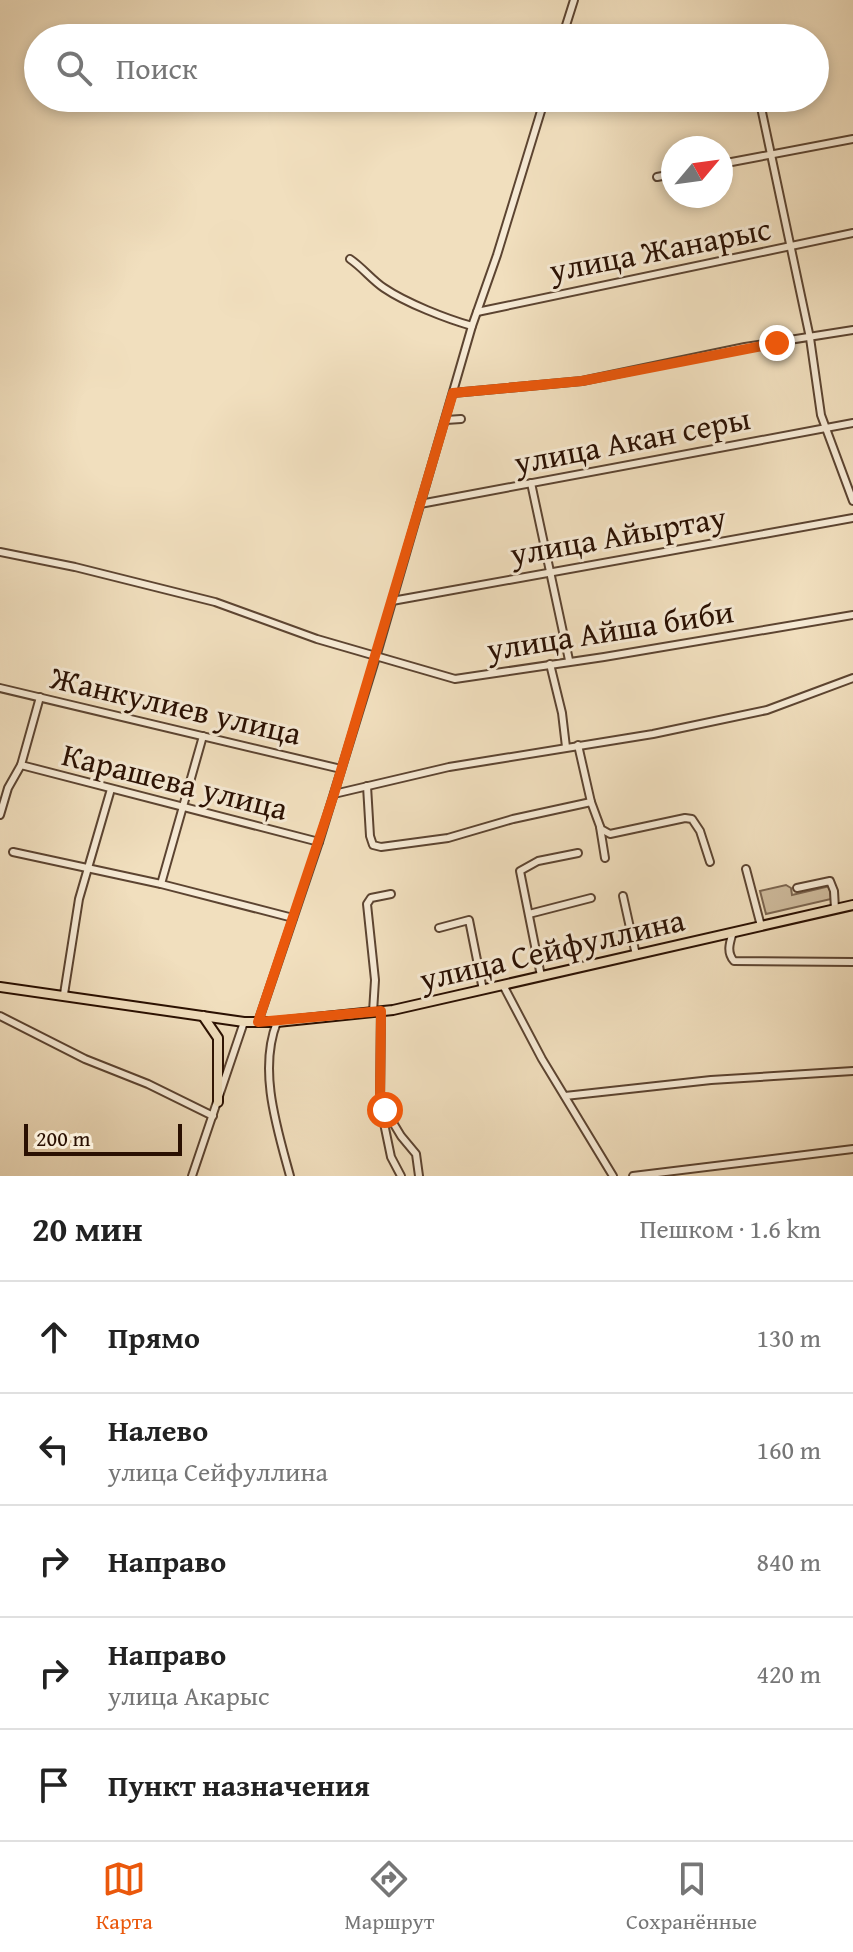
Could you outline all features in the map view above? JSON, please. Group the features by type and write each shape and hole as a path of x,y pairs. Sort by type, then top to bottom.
{"main road":[{"name":"улица Сейфуллина","path":"0,987 244,1022 277,1022 377,1012 853,905"},
{"path":"203,1015 218,1038 218,1102"}],"street":[{"path":"566,24 574,0"},
{"path":"258,1022 334,794 472,326 541,112"},
{"path":"761,112 810,338 824,428 853,501"},
{"path":"733,162 853,139"},
{"path":"657,177 661,176"},
{"name":"улица Жанарыс","path":"477,312 853,233"},
{"path":"350,259 383,288 450,320 472,326"},
{"path":"453,393 582,381 745,347 853,330"},
{"path":"446,420 461,419"},
{"name":"улица Акан серы","path":"420,504 853,423"},
{"path":"531,483 569,660"},
{"name":"улица Айыртау","path":"392,601 853,518"},
{"name":"улица Айша биби","path":"0,552 215,602 376,657 455,679 853,615"},
{"path":"550,664 562,713 566,747"},
{"path":"334,794 449,767 653,734 767,710 853,678"},
{"name":"Жанкулиев улица","path":"0,688 341,769"},
{"path":"0,815 8,788 21,765 40,697"},
{"path":"161,884 203,736"},
{"path":"578,745 605,858"},
{"name":"Карашева улица","path":"21,765 319,842"},
{"path":"367,786 370,836 373,845 381,847 448,838 513,819 591,802"},
{"path":"64,994 79,899 111,789"},
{"path":"600,827 610,834 692,819 700,831 710,862"},
{"path":"13,852 161,884 293,918"},
{"path":"541,976 520,871 538,861 578,853"},
{"path":"746,869 761,926"},
{"path":"797,888 830,881 835,909"},
{"path":"391,894 371,898 367,904 375,980 380,1101 391,1157 401,1176"},
{"path":"623,896 636,955"},
{"path":"529,914 591,898"},
{"path":"439,928 469,920 483,990"},
{"name":"улица Сейфуллина","path":"733,932 729,946 730,957 734,961 853,962"},
{"path":"503,985 542,1059 613,1176"},
{"path":"0,1016 85,1059 148,1084 213,1116"},
{"path":"192,1176 244,1022"},
{"path":"277,1022 268,1048 268,1067 290,1176"},
{"path":"565,1096 711,1080 853,1071"},
{"path":"380,1101 416,1154 419,1176"},
{"path":"633,1176 853,1149"}],"shaded area":[{"path":"786,885 791,888 792,895 830,886 831,899 766,914 760,891"}],"route":[{"path":"385,1110 380,1101 381,1011 258,1022 334,794 453,393 582,381 777,343"}]}
